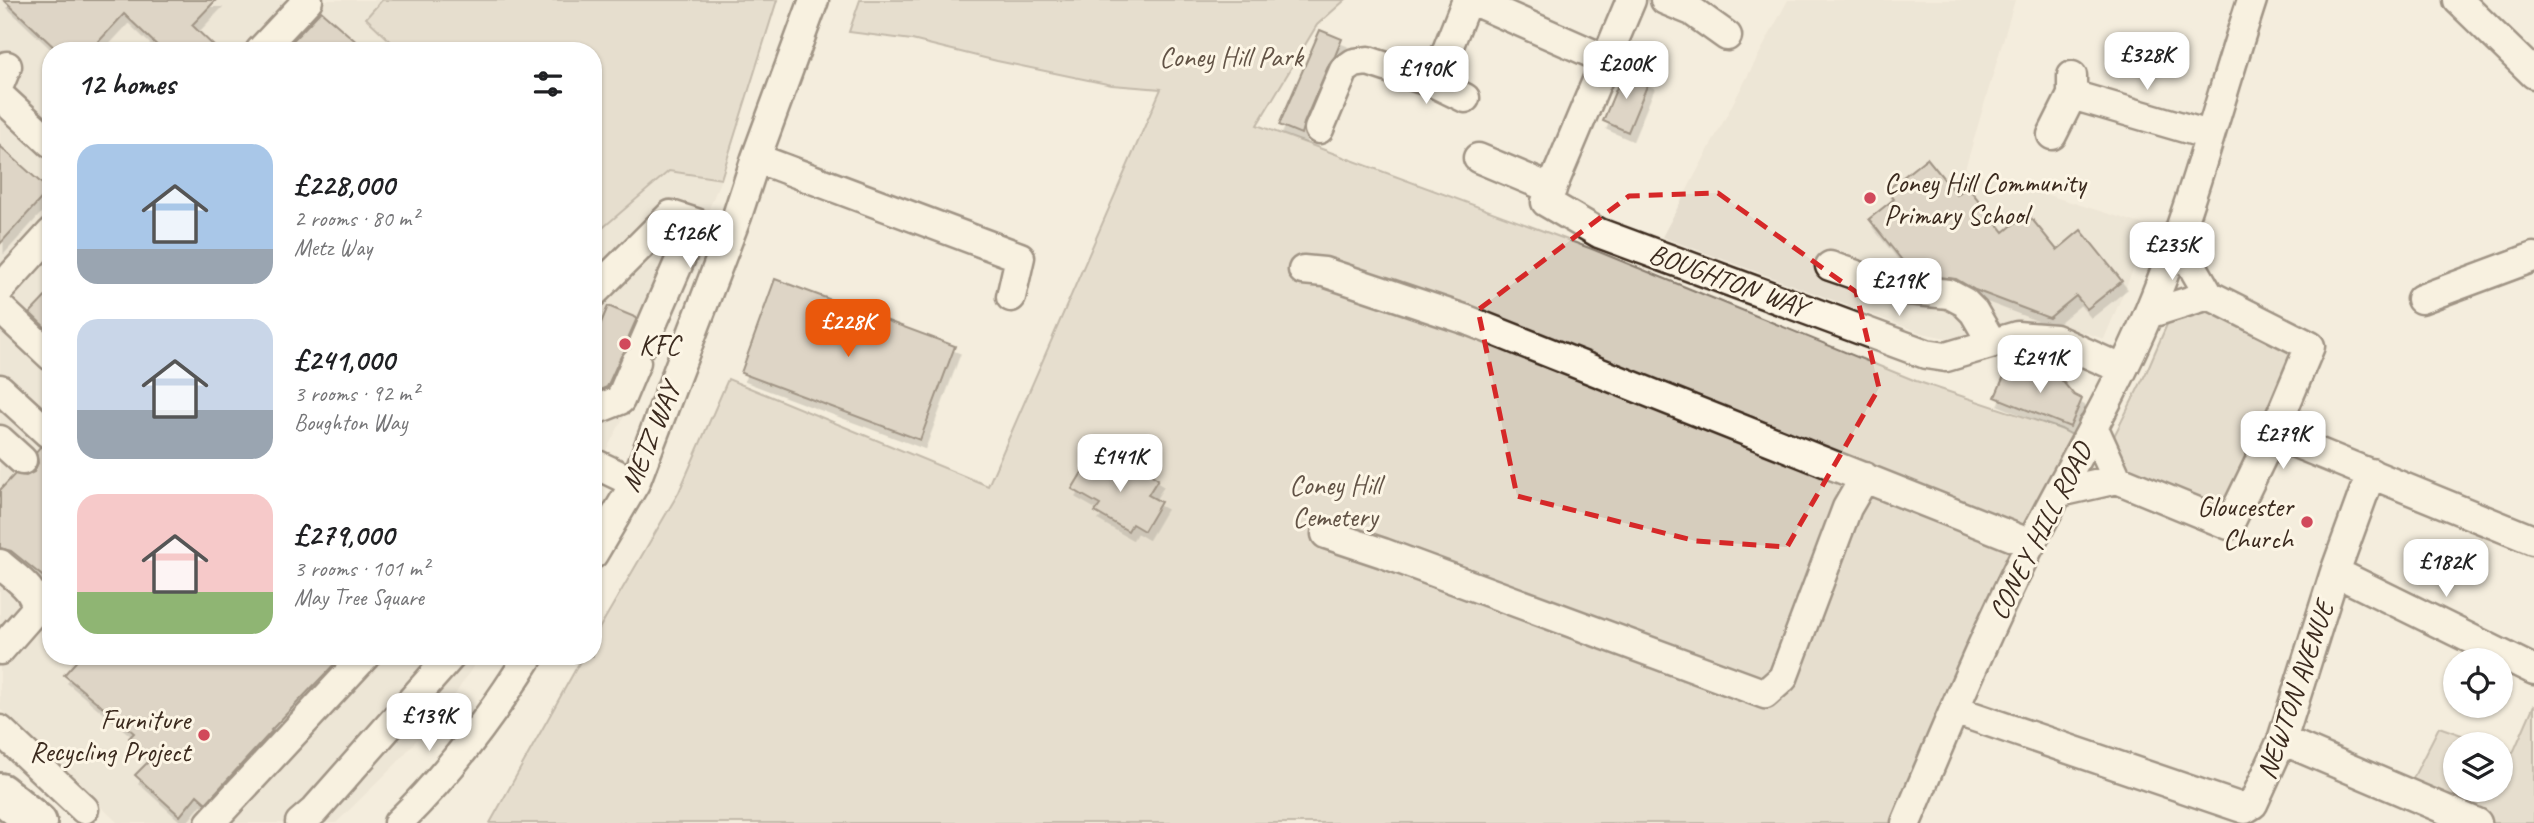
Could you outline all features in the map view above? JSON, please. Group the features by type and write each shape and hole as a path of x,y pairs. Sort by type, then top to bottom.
{"highway":[{"path":"0,793 37,823"}],"street":[{"path":"268,42 308,0"},
{"name":"METZ WAY","path":"602,539 635,483 737,216 814,0"},
{"path":"1434,83 1469,0 1606,60"},
{"path":"1478,158 1552,189 1631,0"},
{"path":"1665,0 1692,11 1727,36"},
{"name":"CONEY HILL ROAD","path":"1906,823 1954,709 2031,544 2094,426 2148,314 2176,243 2252,0"},
{"path":"2458,0 2534,74"},
{"path":"1319,129 1344,70 1353,63 1368,61 1434,83 1465,98"},
{"path":"2052,135 2072,85 2209,135"},
{"path":"0,96 42,135"},
{"path":"756,158 1020,257 1011,297"},
{"name":"BOUGHTON WAY","path":"1552,189 1546,202 1599,233 1926,354 1946,357 2017,336 2055,339 2122,369"},
{"path":"602,284 671,215 696,223 620,400 602,407"},
{"path":"0,289 42,243"},
{"path":"2060,492 2116,479 2230,525 2273,435 2310,346 2209,295 2176,243"},
{"path":"2421,299 2534,257"},
{"path":"1830,266 1897,289 1949,294 1964,302 1974,312 1992,343"},
{"path":"1303,270 1324,272 1467,320 2031,544"},
{"path":"2148,314 2209,295"},
{"path":"0,308 42,348"},
{"path":"0,389 42,428"},
{"path":"2094,426 2116,479"},
{"path":"2273,435 2533,540"},
{"path":"0,440 22,460"},
{"path":"602,467 635,483"},
{"name":"NEWTON AVENUE","path":"1954,709 2248,816 2282,740 2335,572 2371,473"},
{"path":"1326,534 1765,694 1783,678 1847,508 1865,477"},
{"path":"0,564 33,594 36,602 35,610 0,650"},
{"path":"2335,572 2534,670"},
{"path":"209,823 357,665"},
{"path":"300,823 314,811 443,665"},
{"path":"398,823 419,803 493,714 523,665"},
{"path":"0,730 84,809"},
{"path":"2282,740 2477,823"}],"highlighted area":[{"path":"1718,193 1856,292 1879,388 1787,547 1696,541 1517,496 1478,310 1629,196"}],"shaded area":[{"path":"0,0 382,0 366,19 391,42 42,42 42,665 474,665 454,696 396,764 336,823 118,823 0,709"},
{"name":"Coney Hill Community Primary School","path":"1788,0 2015,0 1965,169 2151,227 2104,339 2062,325 2024,323 1952,339 1922,333 1662,237"},
{"path":"669,171 721,179 628,409 602,458 602,229"}],"green space":[{"path":"382,0 777,0 721,179 669,171 602,229 602,42 391,42 366,18"},
{"name":"Coney Hill Cemetery","path":"860,0 1345,0 1317,25 1257,125 1592,249 1916,381 2061,429 2079,439 1945,698 1891,823 490,823 578,665 602,665 602,624 679,492 728,379 988,486 1161,89 1112,85 912,40 849,32"},
{"path":"2208,301 2287,338 2294,356 2235,504 2220,511 2121,476 2111,442 2146,373 2171,315"},
{"path":"2534,705 2534,823 2489,823 2408,788 2439,727 2453,732 2443,732 2443,802 2513,802 2513,753"}],"building":[{"path":"4,0 216,0 192,25 210,42 154,42 124,14 98,42 48,42"},
{"path":"321,11 357,42 292,42"},
{"path":"1320,30 1342,39 1301,134 1279,125"},
{"path":"1624,70 1649,81 1628,132 1603,121"},
{"path":"0,146 42,184 42,198 0,244"},
{"path":"1927,158 1957,195 1967,186 2004,232 2027,213 2057,250 2081,230 2122,281 2087,309 2076,296 2049,318 1975,290 1956,279 1921,275 1910,261 1905,264 1869,219 1894,199 1887,190"},
{"path":"775,279 955,346 920,440 741,373"},
{"path":"42,300 42,324 30,313"},
{"path":"608,306 637,318 629,336 628,348 621,356 607,387 602,389 602,320"},
{"path":"2047,363 2074,395 2082,399 2070,427 1995,397 2007,369 2028,377"},
{"path":"42,447 42,576 11,551 0,548 0,490 15,474 26,476 34,472 38,463 36,452"},
{"path":"1090,459 1117,475 1127,460 1158,479 1148,495 1161,502 1144,531 1132,524 1128,531 1095,512 1100,505 1072,489"},
{"name":"Furniture Recycling Project","path":"73,665 333,665 206,803 197,795 180,816 135,775 150,760 129,738 134,733 64,675"}],"place":[{"name":"Coney Hill Community Primary School","path":"1870,198"},
{"name":"KFC","path":"625,344"},
{"name":"Gloucester Church","path":"2307,522"},
{"name":"Furniture Recycling Project","path":"204,735"}],"park label":[{"name":"Coney Hill Park","path":"1231,56"}]}
